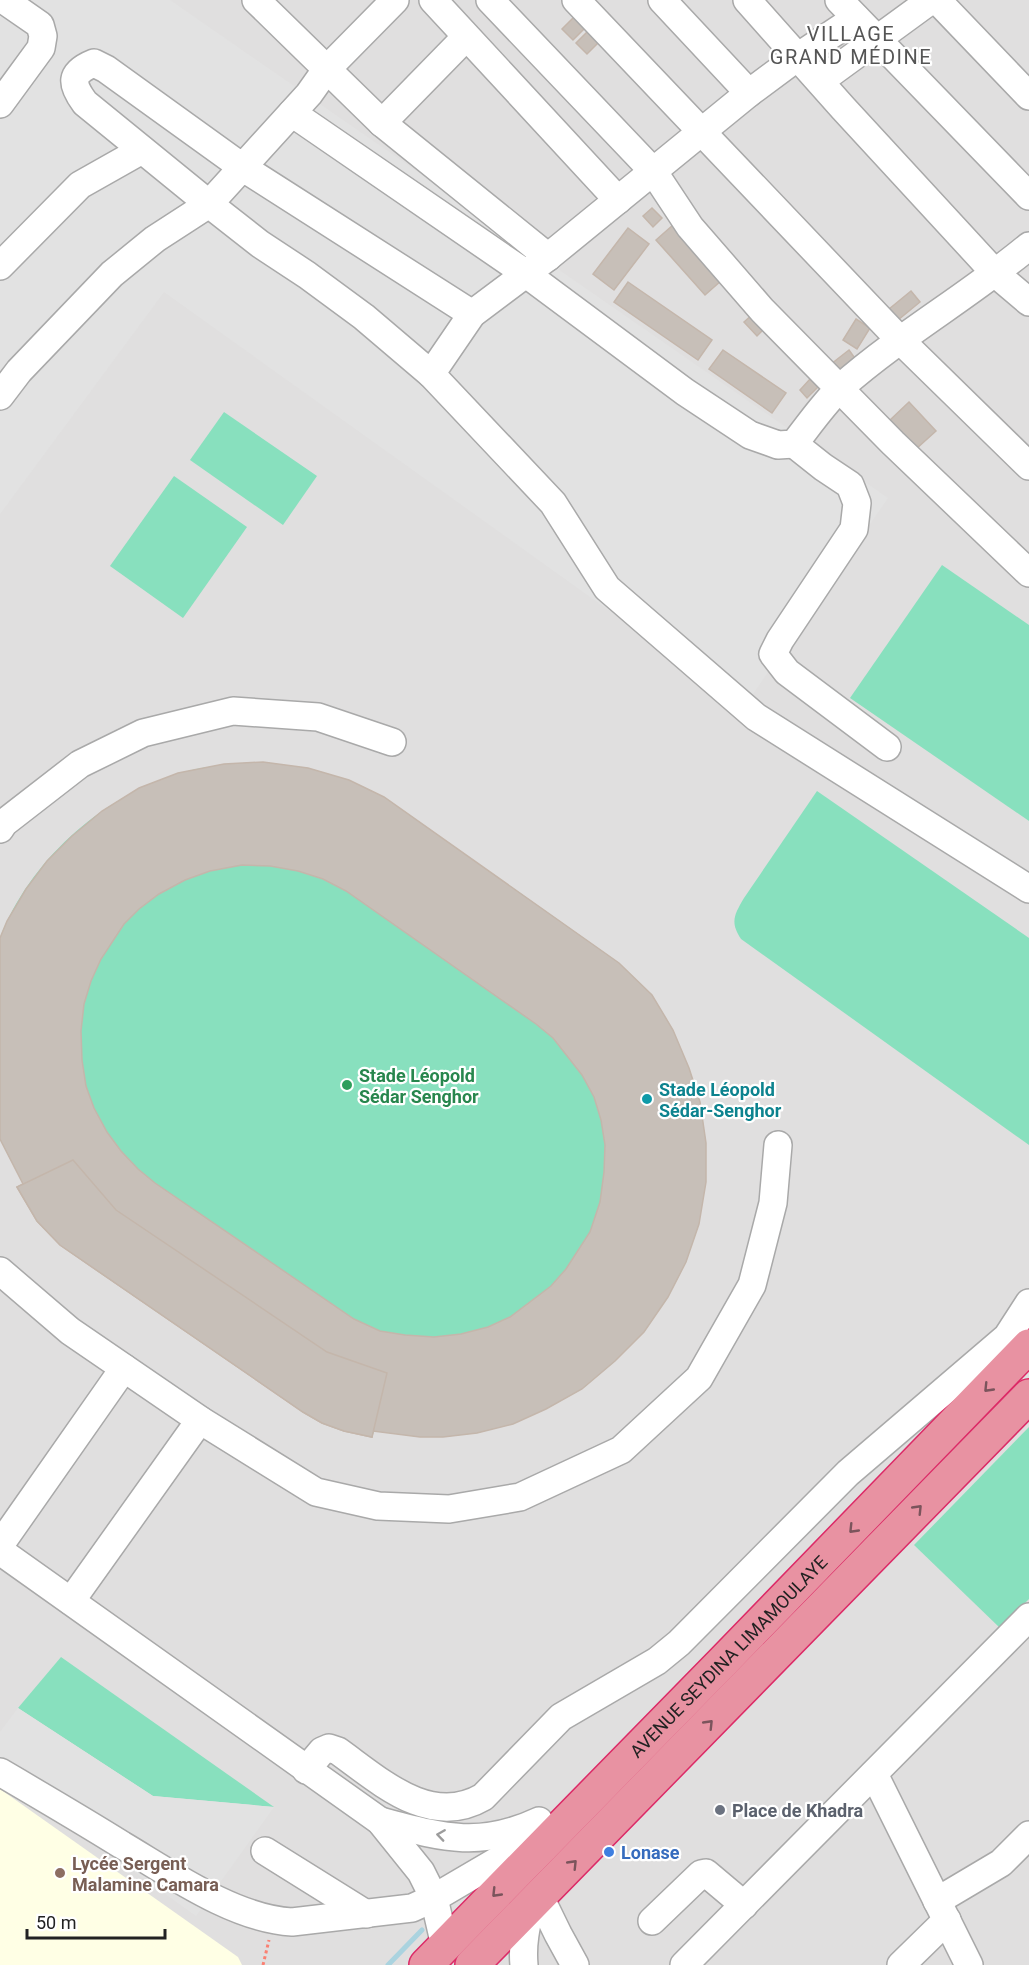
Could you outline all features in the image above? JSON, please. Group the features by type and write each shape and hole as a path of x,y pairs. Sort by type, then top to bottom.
{"highway":[{"name":"AVENUE SEYDINA LIMAMOULAYE","path":"436,1955 565,1821 766,1619 1029,1346"},
{"name":"AVENUE SEYDINA LIMAMOULAYE","path":"472,1965 1029,1396"}],"street":[{"path":"0,104 41,48 43,36 39,25 4,0"},
{"path":"256,0 382,123 548,257"},
{"path":"0,396 19,371 112,274 155,239 208,204 309,94 326,70 395,0"},
{"path":"433,0 618,200"},
{"path":"490,0 653,171 690,227 762,310 893,443 1029,573"},
{"path":"576,0 900,340 1029,466"},
{"path":"662,0 749,93"},
{"path":"747,0 996,274 1029,302"},
{"path":"820,81 931,0"},
{"path":"937,0 1029,96"},
{"path":"431,374 472,314 548,257 749,93 799,56 847,9 1029,196"},
{"path":"382,123 466,37"},
{"path":"41,48 77,73"},
{"path":"472,314 242,167 106,69 94,63 77,73 74,80 75,90 85,103 208,204 260,244 308,275 431,374 553,503 607,588 756,717 1029,889"},
{"path":"292,113 525,273 685,392 750,435 778,445 794,444 850,485 857,503 854,528 773,654 787,672 887,747"},
{"path":"0,266 80,185 142,150"},
{"path":"794,444 840,388 900,340 996,274 1029,246"},
{"path":"0,829 4,823 80,764 143,733 233,711 318,717 392,742"},
{"path":"0,1271 70,1331 200,1420 316,1491 378,1506 448,1509 520,1497 621,1450 699,1378 752,1285 773,1203 778,1145"},
{"path":"306,1770 322,1751 329,1748 338,1751 390,1788 423,1804 438,1808 469,1806 483,1797 561,1717 650,1665 679,1642 741,1583 848,1473 1007,1337 1029,1303"},
{"path":"0,1545 124,1368"},
{"path":"71,1601 200,1420"},
{"path":"0,1551 381,1821 421,1872 434,1898 436,1955"},
{"path":"691,1963 744,1905 874,1774 1024,1630"},
{"path":"0,1772 174,1876 221,1901 258,1917 274,1921 292,1922 411,1908 434,1898 565,1821"},
{"path":"874,1774 969,1965"},
{"path":"381,1821 438,1836 472,1838 502,1836 557,1812 594,1792"},
{"path":"901,1965 942,1910 1001,1863 1029,1835"},
{"path":"265,1851 366,1914"},
{"path":"652,1921 702,1874 706,1873 744,1905"},
{"path":"524,1965 522,1950 525,1931 536,1901"},
{"path":"536,1901 575,1965"}],"shaded area":[{"path":"0,0 1029,0 1029,1965 0,1965"},
{"path":"0,0 170,0 888,498 744,707 164,292 0,514"},
{"path":"18,1708 153,1796 274,1807 196,1916 0,1776 0,1732"},
{"name":"Lycée Sergent Malamine Camara","path":"0,1789 238,1957 242,1965 0,1965"}],"green space":[{"path":"224,412 317,476 283,525 190,460"},
{"path":"174,476 247,527 183,618 110,566"},
{"path":"942,565 1029,625 1029,821 850,698"},
{"name":"Stade Léopold Sédar Senghor","path":"263,762 308,768 349,780 384,797 619,963 652,995 673,1030 700,1102 706,1143 699,1224 686,1262 668,1297 644,1332 582,1389 546,1409 478,1433 443,1437 420,1437 374,1431 372,1437 328,1424 303,1412 60,1245 37,1221 17,1187 23,1184 0,1139 0,938 13,910 29,883 70,837 121,799 148,785 188,771 220,765"},
{"path":"817,791 1029,938 1029,1145 741,939 734,923 738,909"},
{"path":"1029,1427 1029,1599 1000,1628 914,1545"},
{"path":"61,1657 274,1807 153,1796 18,1708"}],"building":[{"path":"579,12 590,23 573,40 562,29"},
{"path":"593,26 604,37 587,54 576,43"},
{"path":"652,208 662,218 653,227 643,216"},
{"path":"673,225 722,280 705,295 656,240"},
{"path":"628,228 649,244 614,290 593,274"},
{"path":"628,282 712,340 698,360 614,302"},
{"path":"911,291 920,302 898,320 889,309"},
{"path":"753,314 765,328 757,336 744,322"},
{"path":"856,319 870,328 857,349 843,340"},
{"path":"723,350 786,393 772,413 709,369"},
{"path":"849,350 857,361 840,375 831,364"},
{"path":"810,379 818,387 807,398 800,390"},
{"path":"909,402 936,431 916,449 889,421"},
{"name":"Stade Léopold Sédar-Senghor","path":"263,762 308,768 349,780 384,797 619,963 652,995 673,1030 700,1102 706,1143 706,1182 699,1224 686,1262 668,1297 644,1332 582,1389 546,1409 513,1424 477,1433 443,1437 420,1437 373,1431 372,1437 322,1423 60,1245 37,1221 17,1187 23,1184 0,1139 0,938 7,921 26,889 47,861 102,811 139,788 178,773 224,764","holes":["242,865 270,866 298,871 323,879 346,891 536,1024 553,1038 582,1075 594,1097 605,1145 600,1202 590,1232 566,1269 551,1286 510,1317 488,1327 461,1334 434,1337 380,1331 354,1319 155,1183 121,1151 94,1108 86,1086 82,1060 81,1031 84,1004 101,959 124,924 159,894 185,880 210,871"]},
{"path":"73,1160 116,1210 327,1352 387,1373 372,1437 344,1431 322,1423 303,1412 60,1245 37,1221 17,1187"}],"waterway":[{"path":"388,1965 422,1930"}],"place":[{"name":"Stade Léopold Sédar Senghor","path":"347,1085"},
{"name":"Stade Léopold Sédar-Senghor","path":"647,1099"},
{"name":"Place de Khadra","path":"720,1810"},
{"name":"Lonase","path":"609,1852"},
{"name":"Lycée Sergent Malamine Camara","path":"60,1873"}],"district":[{"name":"VILLAGE GRAND MÉDINE","path":"851,46"}]}
